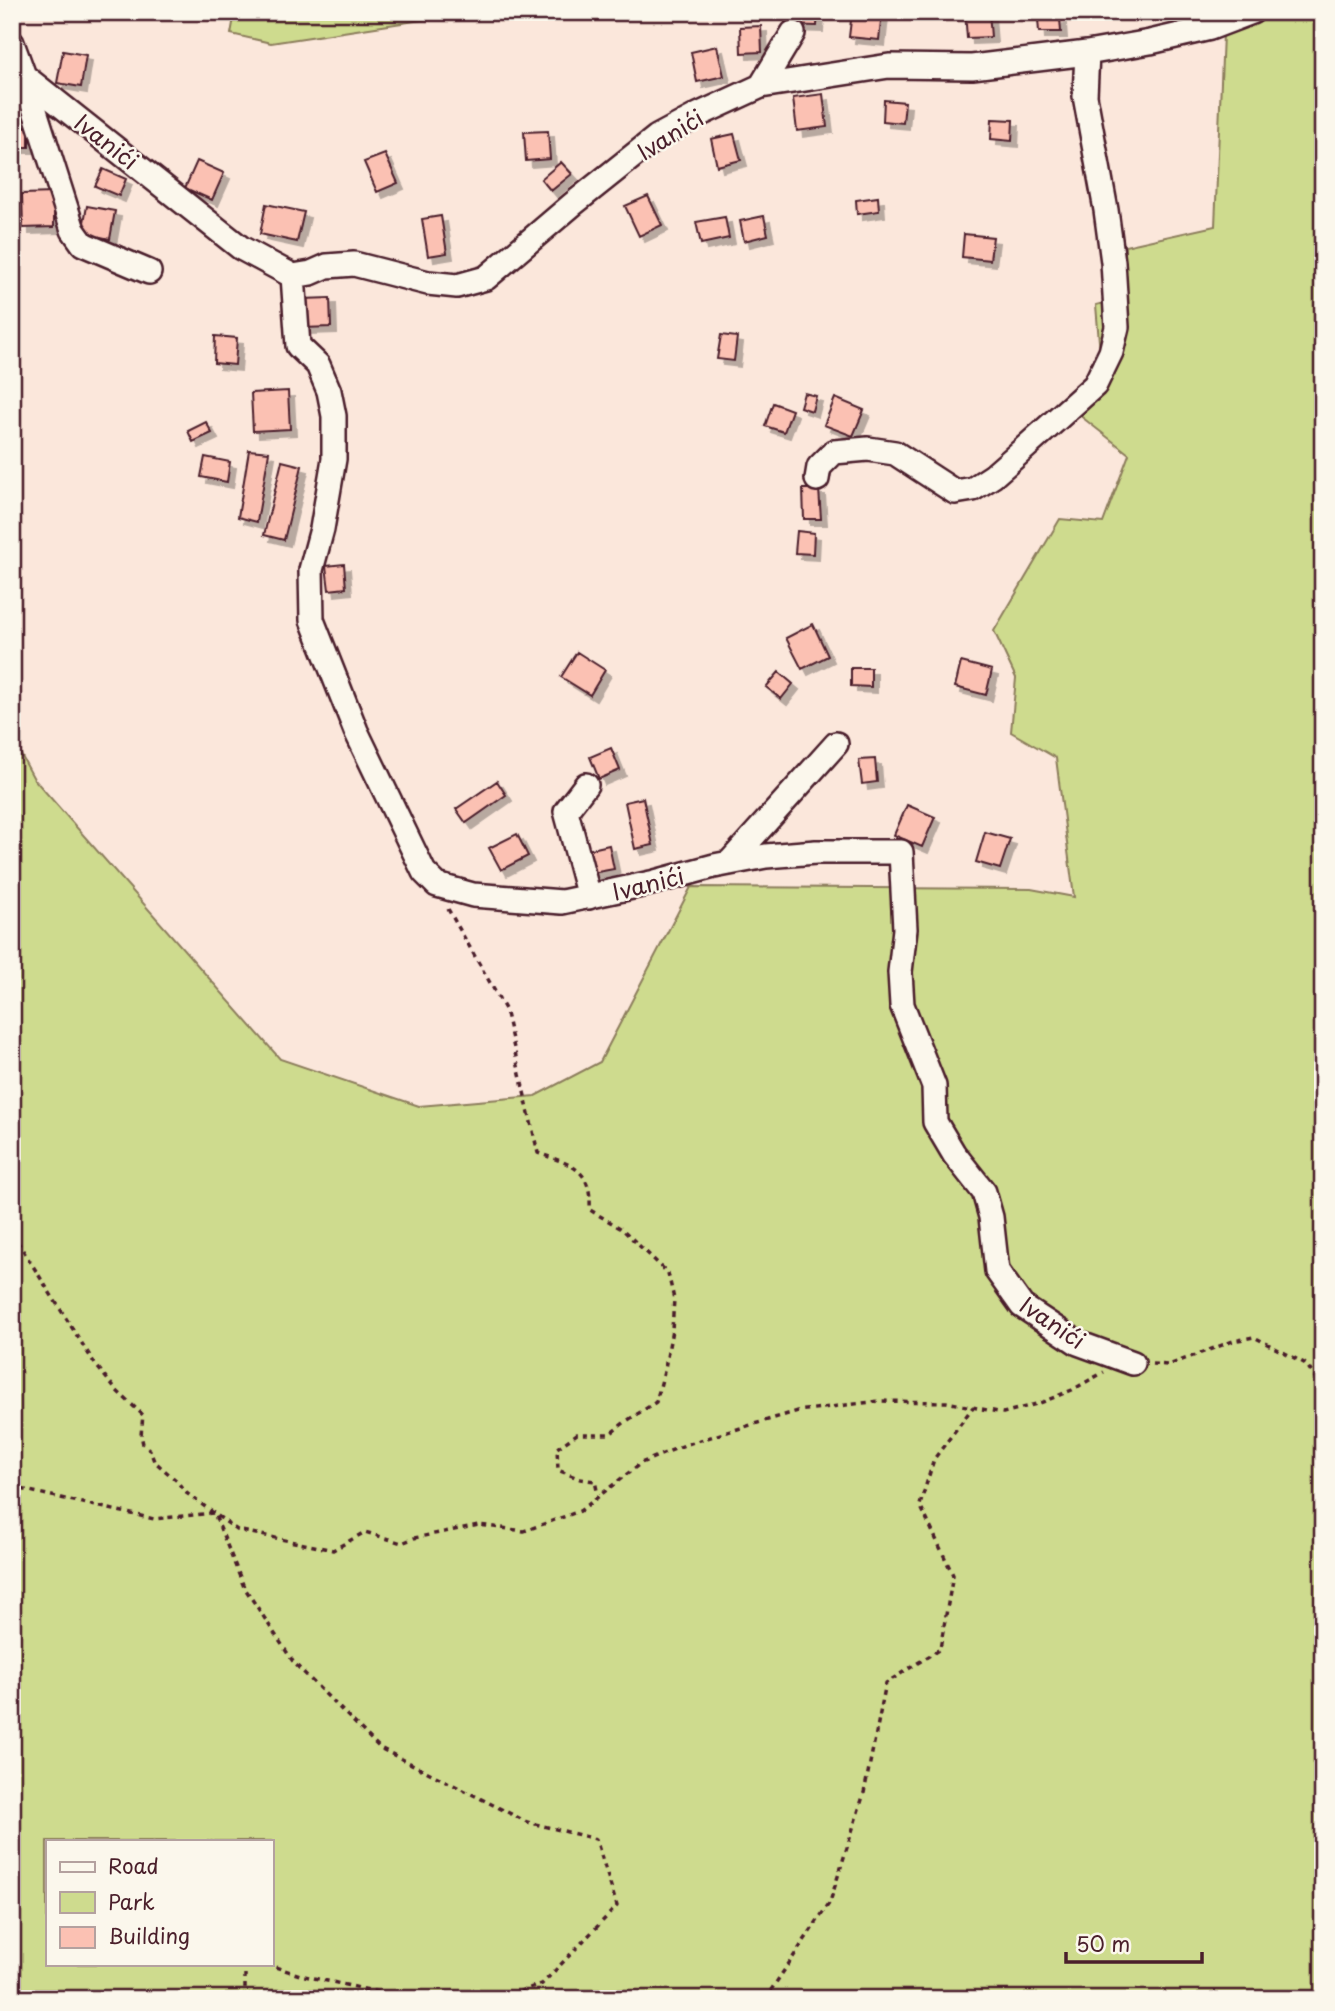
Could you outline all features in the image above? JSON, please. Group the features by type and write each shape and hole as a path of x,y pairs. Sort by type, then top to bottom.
{"street":[{"name":"Ivanići","path":"24,76 241,248 293,276 341,263 428,283 457,286 486,278 657,137 761,86 889,66 972,67 1087,53 1210,28 1252,12"},
{"path":"761,86 793,33"},
{"name":"Ivanići","path":"12,44 73,230 83,244 149,272"},
{"path":"817,478 819,467 834,452 869,449 895,453 955,492 973,489 1009,462 1095,385 1111,352 1117,327 1113,262 1106,211 1085,96 1087,53"},
{"path":"293,276 298,346 318,365 329,391 334,416 334,459 322,529 311,570 312,620 356,731 424,872 437,885"},
{"path":"729,863 836,744"},
{"path":"586,785 566,811 589,897"},
{"name":"Ivanići","path":"437,885 473,895 562,902 766,856 816,852 901,852 905,929 900,972 902,1005 934,1086 935,1122 954,1154 984,1192 991,1217 997,1271 1022,1306 1078,1343 1133,1363"}],"path":[{"path":"437,885 467,946 483,966 505,1009 538,1153 575,1166 591,1189 590,1210 622,1228 668,1273 674,1299 672,1330 656,1402 610,1434 576,1434 557,1448 558,1470 580,1479 595,1481 598,1496"},
{"path":"12,1233 94,1364 116,1390 143,1415 143,1444 150,1450 154,1461 177,1481 185,1492 237,1530 333,1550 365,1532 402,1543 414,1538 480,1525 524,1531 580,1511 641,1463 687,1444 798,1411 879,1401 946,1402 1003,1413 1040,1403 1072,1390 1108,1370 1133,1363 1169,1365 1233,1341 1254,1337 1306,1364 1323,1389"},
{"path":"765,1999 831,1902 864,1793 886,1683 940,1650 953,1575 920,1505 934,1459 973,1407"},
{"path":"12,1488 154,1519 215,1513"},
{"path":"215,1513 244,1587 294,1663 380,1748 527,1822 596,1839 617,1906 542,1984 495,1999"},
{"path":"245,1966 245,1999"},
{"path":"273,1966 300,1975 410,1999"}],"green space":[{"path":"235,12 474,12 271,43 231,34"},
{"path":"1271,12 1323,12 1323,1999 12,1999 12,738 34,779 280,1059 419,1106 535,1096 600,1062 691,887 1031,889 1074,897 1056,758 1011,732 1016,678 994,631 1060,519 1103,523 1129,454 1065,404 1101,366 1096,305 1123,298 1125,246 1215,226 1223,34"}],"building":[{"path":"785,12 818,12 817,26 785,25"},
{"path":"852,12 882,12 879,40 849,37"},
{"path":"965,12 989,12 991,37 967,38"},
{"path":"1060,18 1061,32 1039,32 1038,19"},
{"path":"761,26 762,52 741,53 740,27"},
{"path":"717,46 724,76 697,82 691,52"},
{"path":"63,51 86,55 81,87 57,83"},
{"path":"823,94 827,127 797,131 793,98"},
{"path":"884,100 905,102 903,123 883,121"},
{"path":"992,119 1013,120 1012,141 991,139"},
{"path":"12,127 29,127 29,147 12,147"},
{"path":"548,131 550,159 526,161 524,132"},
{"path":"734,134 741,160 717,166 711,139"},
{"path":"385,154 398,183 377,192 364,162"},
{"path":"197,161 224,173 212,200 185,188"},
{"path":"561,162 572,174 551,191 541,179"},
{"path":"103,169 126,179 119,196 95,186"},
{"path":"54,193 54,227 23,228 22,194"},
{"path":"648,196 662,225 639,236 625,206"},
{"path":"878,197 879,211 857,214 856,200"},
{"path":"266,204 304,212 297,242 260,234"},
{"path":"87,206 115,211 110,239 82,233"},
{"path":"441,216 447,253 428,256 422,219"},
{"path":"764,216 768,235 744,241 740,221"},
{"path":"725,217 729,238 701,244 696,222"},
{"path":"964,234 993,237 990,260 962,257"},
{"path":"330,298 331,327 303,328 302,299"},
{"path":"721,335 737,337 734,361 717,359"},
{"path":"215,336 237,338 235,365 214,363"},
{"path":"288,391 290,429 253,431 251,393"},
{"path":"804,393 816,396 812,411 800,407"},
{"path":"835,398 864,410 853,436 824,425"},
{"path":"773,403 792,410 784,432 765,426"},
{"path":"206,422 212,433 193,442 188,431"},
{"path":"249,450 269,452 257,522 238,517"},
{"path":"205,457 230,462 227,482 201,477"},
{"path":"282,461 302,466 284,540 264,535"},
{"path":"803,489 819,489 821,519 804,519"},
{"path":"797,531 814,533 813,554 795,553"},
{"path":"344,564 346,588 329,590 326,566"},
{"path":"813,624 828,656 802,669 786,638"},
{"path":"577,652 605,670 590,695 561,677"},
{"path":"961,662 992,670 986,695 955,687"},
{"path":"851,668 871,668 871,687 851,686"},
{"path":"779,672 793,684 781,699 766,687"},
{"path":"611,748 620,770 599,779 590,757"},
{"path":"875,759 877,782 862,784 859,760"},
{"path":"497,781 506,795 466,823 456,809"},
{"path":"643,798 653,845 635,849 625,802"},
{"path":"907,805 935,817 922,847 894,835"},
{"path":"985,832 1010,839 1000,869 976,862"},
{"path":"517,834 528,856 501,870 489,848"},
{"path":"609,845 614,869 592,873 587,850"}]}
